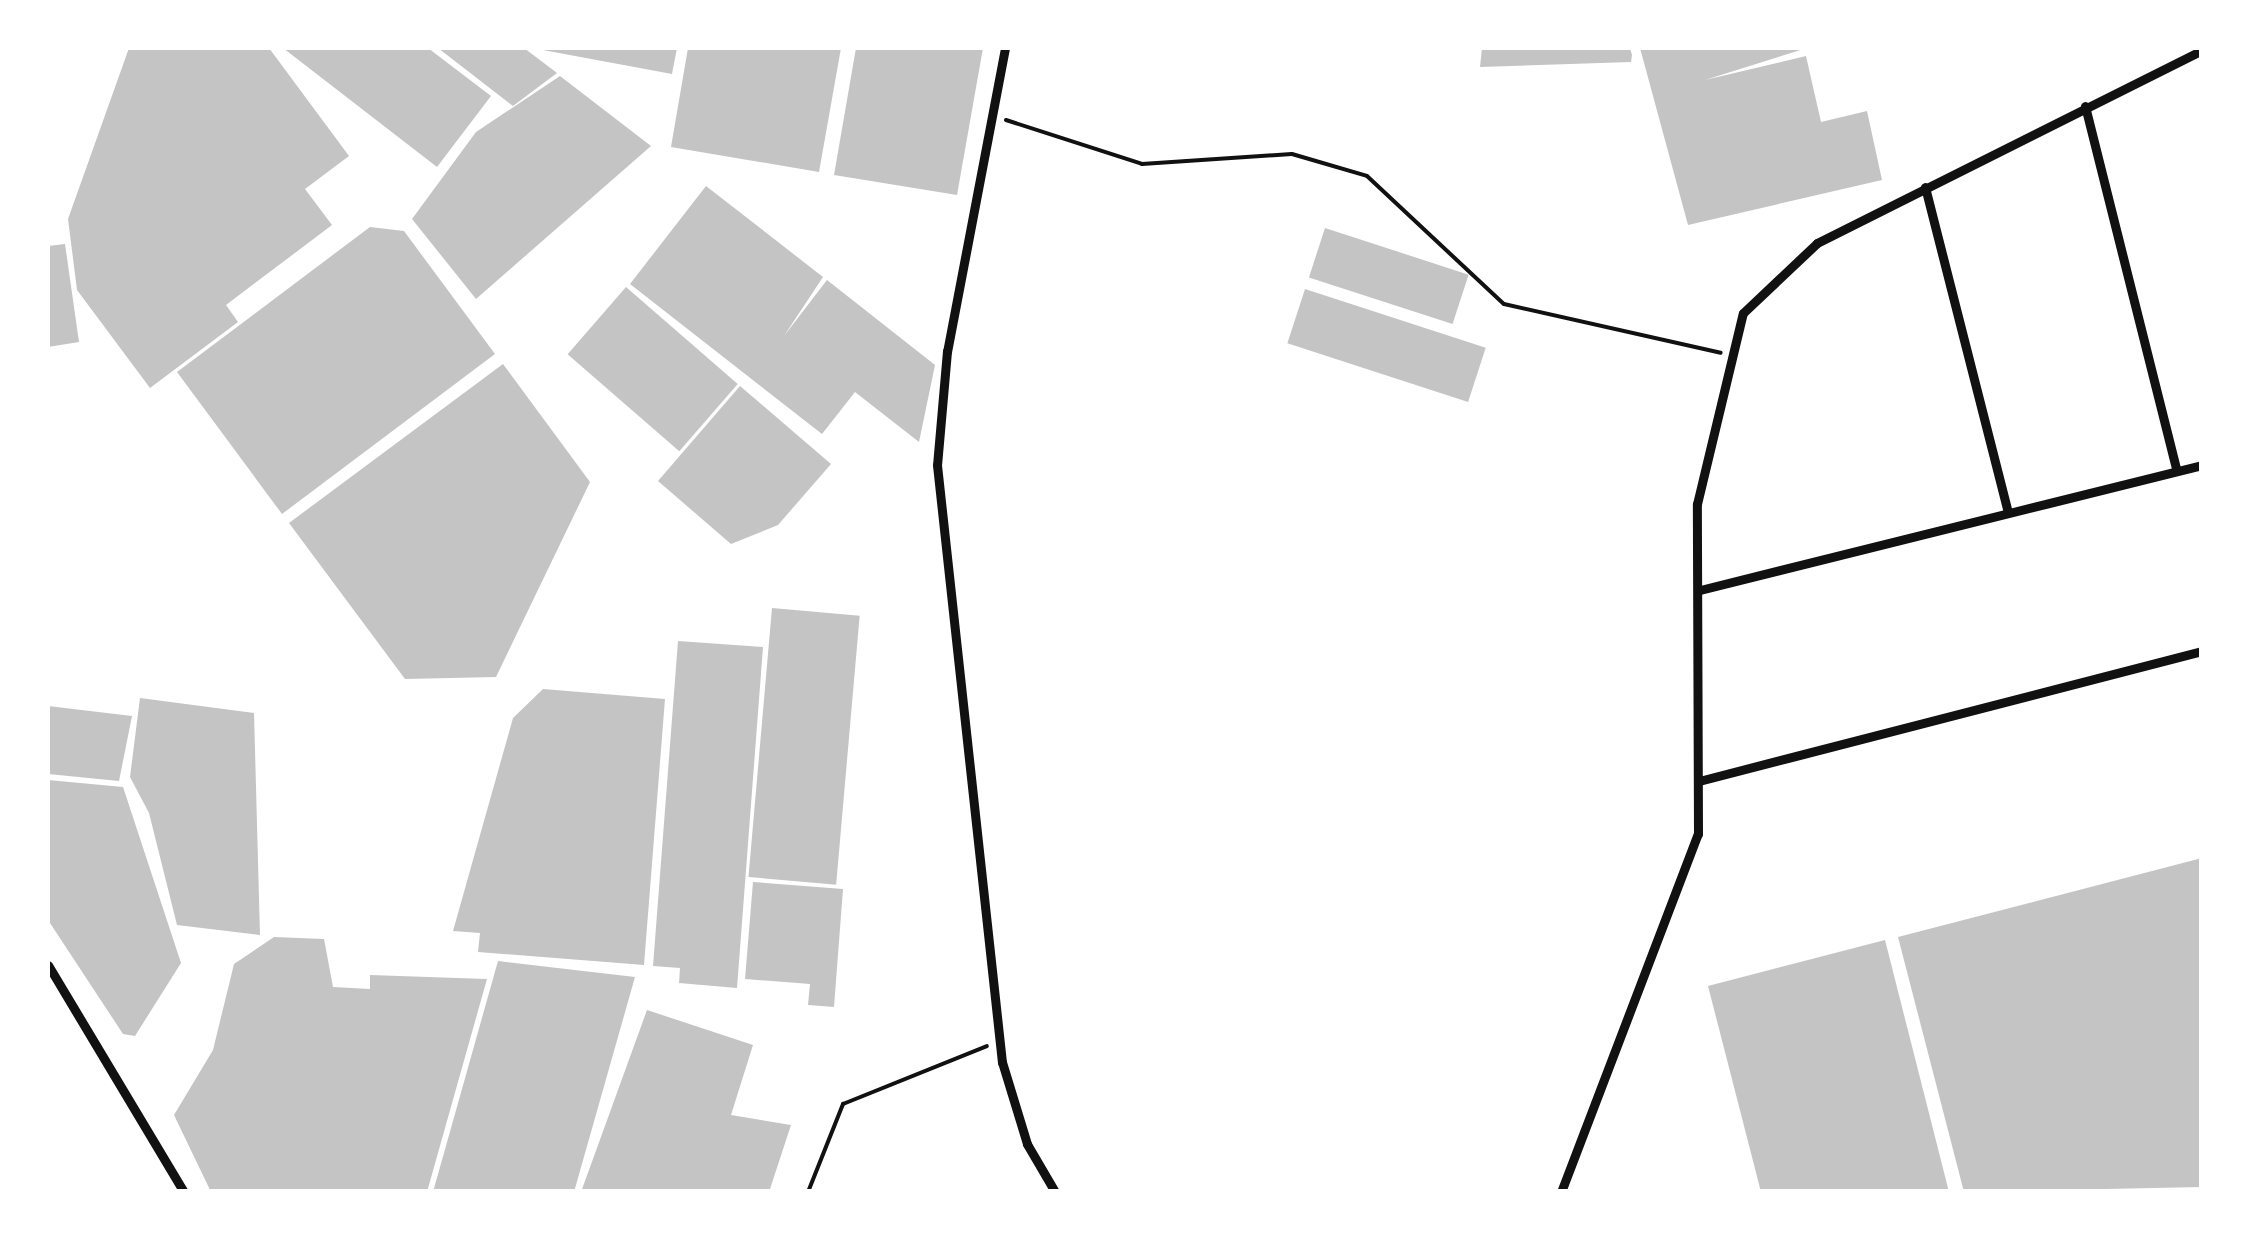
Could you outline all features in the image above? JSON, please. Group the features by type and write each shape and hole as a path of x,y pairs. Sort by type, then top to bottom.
{"street":[{"path":"1005,48 946,351 937,465 1000,1041 1028,1144 1055,1192"},
{"path":"1561,1192 1698,834 1697,504 1730,354 1743,313 1816,243 2202,50"},
{"path":"2085,106 2178,471"},
{"path":"1925,187 2008,513"},
{"path":"1700,590 2202,465"},
{"path":"1700,781 2202,651"},
{"path":"48,965 184,1192"}],"path":[{"path":"992,115 1142,164 1292,154 1368,176 1504,304 1730,354"},
{"path":"808,1192 843,1104 1000,1041"}],"building":[{"path":"129,48 269,48 349,156 305,189 332,225 226,305 238,322 150,388 77,290 68,219"},
{"path":"283,48 428,48 491,96 437,167"},
{"path":"438,48 524,48 557,73 513,106"},
{"path":"532,48 677,48 672,74"},
{"path":"688,48 841,48 819,172 671,147"},
{"path":"856,48 983,48 957,195 834,175"},
{"path":"1482,48 1630,48 1632,55 1631,62 1480,67"},
{"path":"1640,48 1807,48 1705,80 1806,56 1821,122 1867,111 1882,180 1688,225"},
{"path":"560,76 651,146 476,299 412,219 476,132"},
{"path":"706,186 823,277 784,336 827,280 935,365 919,442 855,392 822,434 630,284"},
{"path":"370,227 404,231 495,354 282,514 177,372"},
{"path":"1325,228 1469,275 1453,324 1309,277"},
{"path":"65,244 79,342 48,347 48,246"},
{"path":"626,287 738,384 679,451 568,354"},
{"path":"1305,289 1486,348 1468,402 1287,343"},
{"path":"503,364 590,482 496,677 405,679 289,523"},
{"path":"740,386 831,464 778,525 731,544 658,481"},
{"path":"772,608 860,616 836,885 748,877"},
{"path":"678,641 763,647 737,988 679,983 680,968 653,966"},
{"path":"543,689 665,699 644,965 478,952 480,933 453,931 513,718"},
{"path":"140,698 254,713 260,935 177,925 149,813 130,777"},
{"path":"48,706 132,716 119,781 48,774"},
{"path":"48,780 123,787 181,963 135,1036 123,1034 48,920"},
{"path":"2202,858 2202,1187 1964,1192 1898,937"},
{"path":"753,882 843,889 834,1007 808,1005 810,984 745,979"},
{"path":"274,937 324,939 333,987 370,989 370,975 487,979 427,1192 211,1192 174,1115 213,1050 234,964"},
{"path":"1885,940 1949,1192 1761,1192 1708,986"},
{"path":"498,961 635,977 574,1192 433,1192"},
{"path":"647,1010 753,1045 731,1115 791,1125 769,1192 581,1192"}]}
